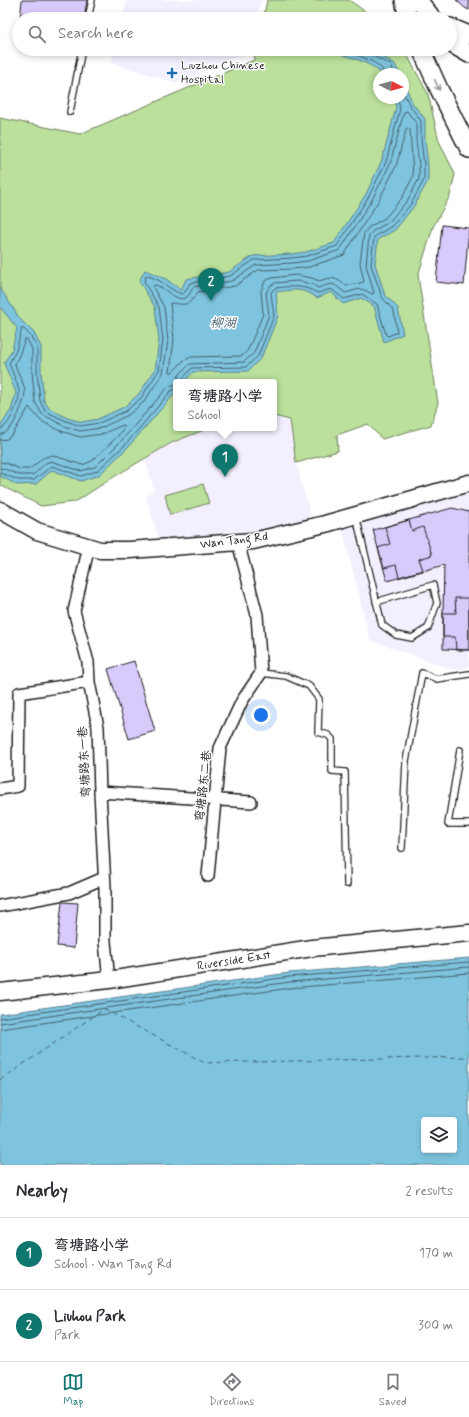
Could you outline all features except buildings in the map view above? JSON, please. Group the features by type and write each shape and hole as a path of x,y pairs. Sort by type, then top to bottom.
{"main road":[{"path":"410,12 414,0 426,12"},
{"path":"457,30 469,35"},
{"path":"457,47 469,54"},
{"path":"424,56 469,149"}],"street":[{"name":"Wan Tang Rd","path":"0,510 37,531 100,550 130,550 253,541 356,516 469,482"},
{"path":"238,542 257,615 261,672"},
{"name":"弯塘路东一巷","path":"89,546 74,611 88,662 89,682 98,727 105,942 109,980"},
{"name":"弯塘路东二巷","path":"208,876 220,748 242,701 261,672"},
{"path":"0,789 18,786 19,693 89,682"},
{"path":"100,792 252,802"},
{"path":"0,906 70,893 104,878"},
{"name":"Riverside East","path":"0,992 109,980 312,948 469,933"}],"lane":[{"path":"89,12 92,0"},
{"path":"70,112 81,56"},
{"path":"356,516 376,602 382,626 396,635 412,638 428,628 437,603 433,585 376,602"},
{"path":"261,672 286,676 308,686 319,699 318,732 328,735 332,739 332,771 345,772 347,884"},
{"path":"402,848 406,761 422,673 437,679 469,674"},
{"path":"460,750 448,824 469,824"}],"shaded area":[{"path":"127,0 262,0 258,12 124,12"},
{"name":"Liuzhou Chinese Hospital","path":"113,56 239,56 177,83 111,63"},
{"path":"277,417 290,420 296,463 311,517 268,529 227,536 159,541 146,496 154,490 145,458 171,443 201,431 277,431"},
{"path":"469,493 469,667 453,670 370,640 342,528"}],"green space":[{"path":"267,0 349,0 366,12 264,12"},
{"path":"255,56 408,56 428,94 439,141 455,174 450,196 433,227 418,276 438,403 431,425 382,439 368,424 337,435 338,451 296,463 290,420 277,417 277,379 173,379 173,431 201,431 171,443 75,502 41,506 0,485 0,118 80,134 254,60"},
{"path":"203,484 209,503 170,515 165,495"}],"water":[{"path":"346,56 380,56 394,63 397,68 374,68"},
{"name":"柳湖","path":"409,95 413,104 425,119 425,140 428,165 428,181 414,206 395,230 378,239 375,264 385,295 398,308 403,334 384,342 374,306 361,298 343,304 331,292 317,298 307,292 297,290 276,292 278,316 261,358 248,371 193,372 187,379 173,379 173,395 129,446 99,475 81,481 52,470 36,484 17,485 0,476 0,427 11,410 16,393 4,363 12,350 17,328 0,307 0,288 20,319 34,333 41,347 41,371 44,401 49,408 67,418 82,422 98,419 124,407 138,395 155,370 159,340 155,307 139,281 145,270 166,279 181,290 186,279 229,272 253,256 306,252 334,243 366,194 382,160 396,108 395,104 409,104"},
{"path":"469,958 469,1165 0,1165 0,1014 289,973"}],"ferry route":[{"path":"0,1080 104,1009 205,1063 469,1057"}],"place":[{"name":"Liuzhou Chinese Hospital","path":"172,73"},
{"name":"Liuhou Park","path":"211,301"},
{"name":"弯塘路小学","path":"225,477"}]}
